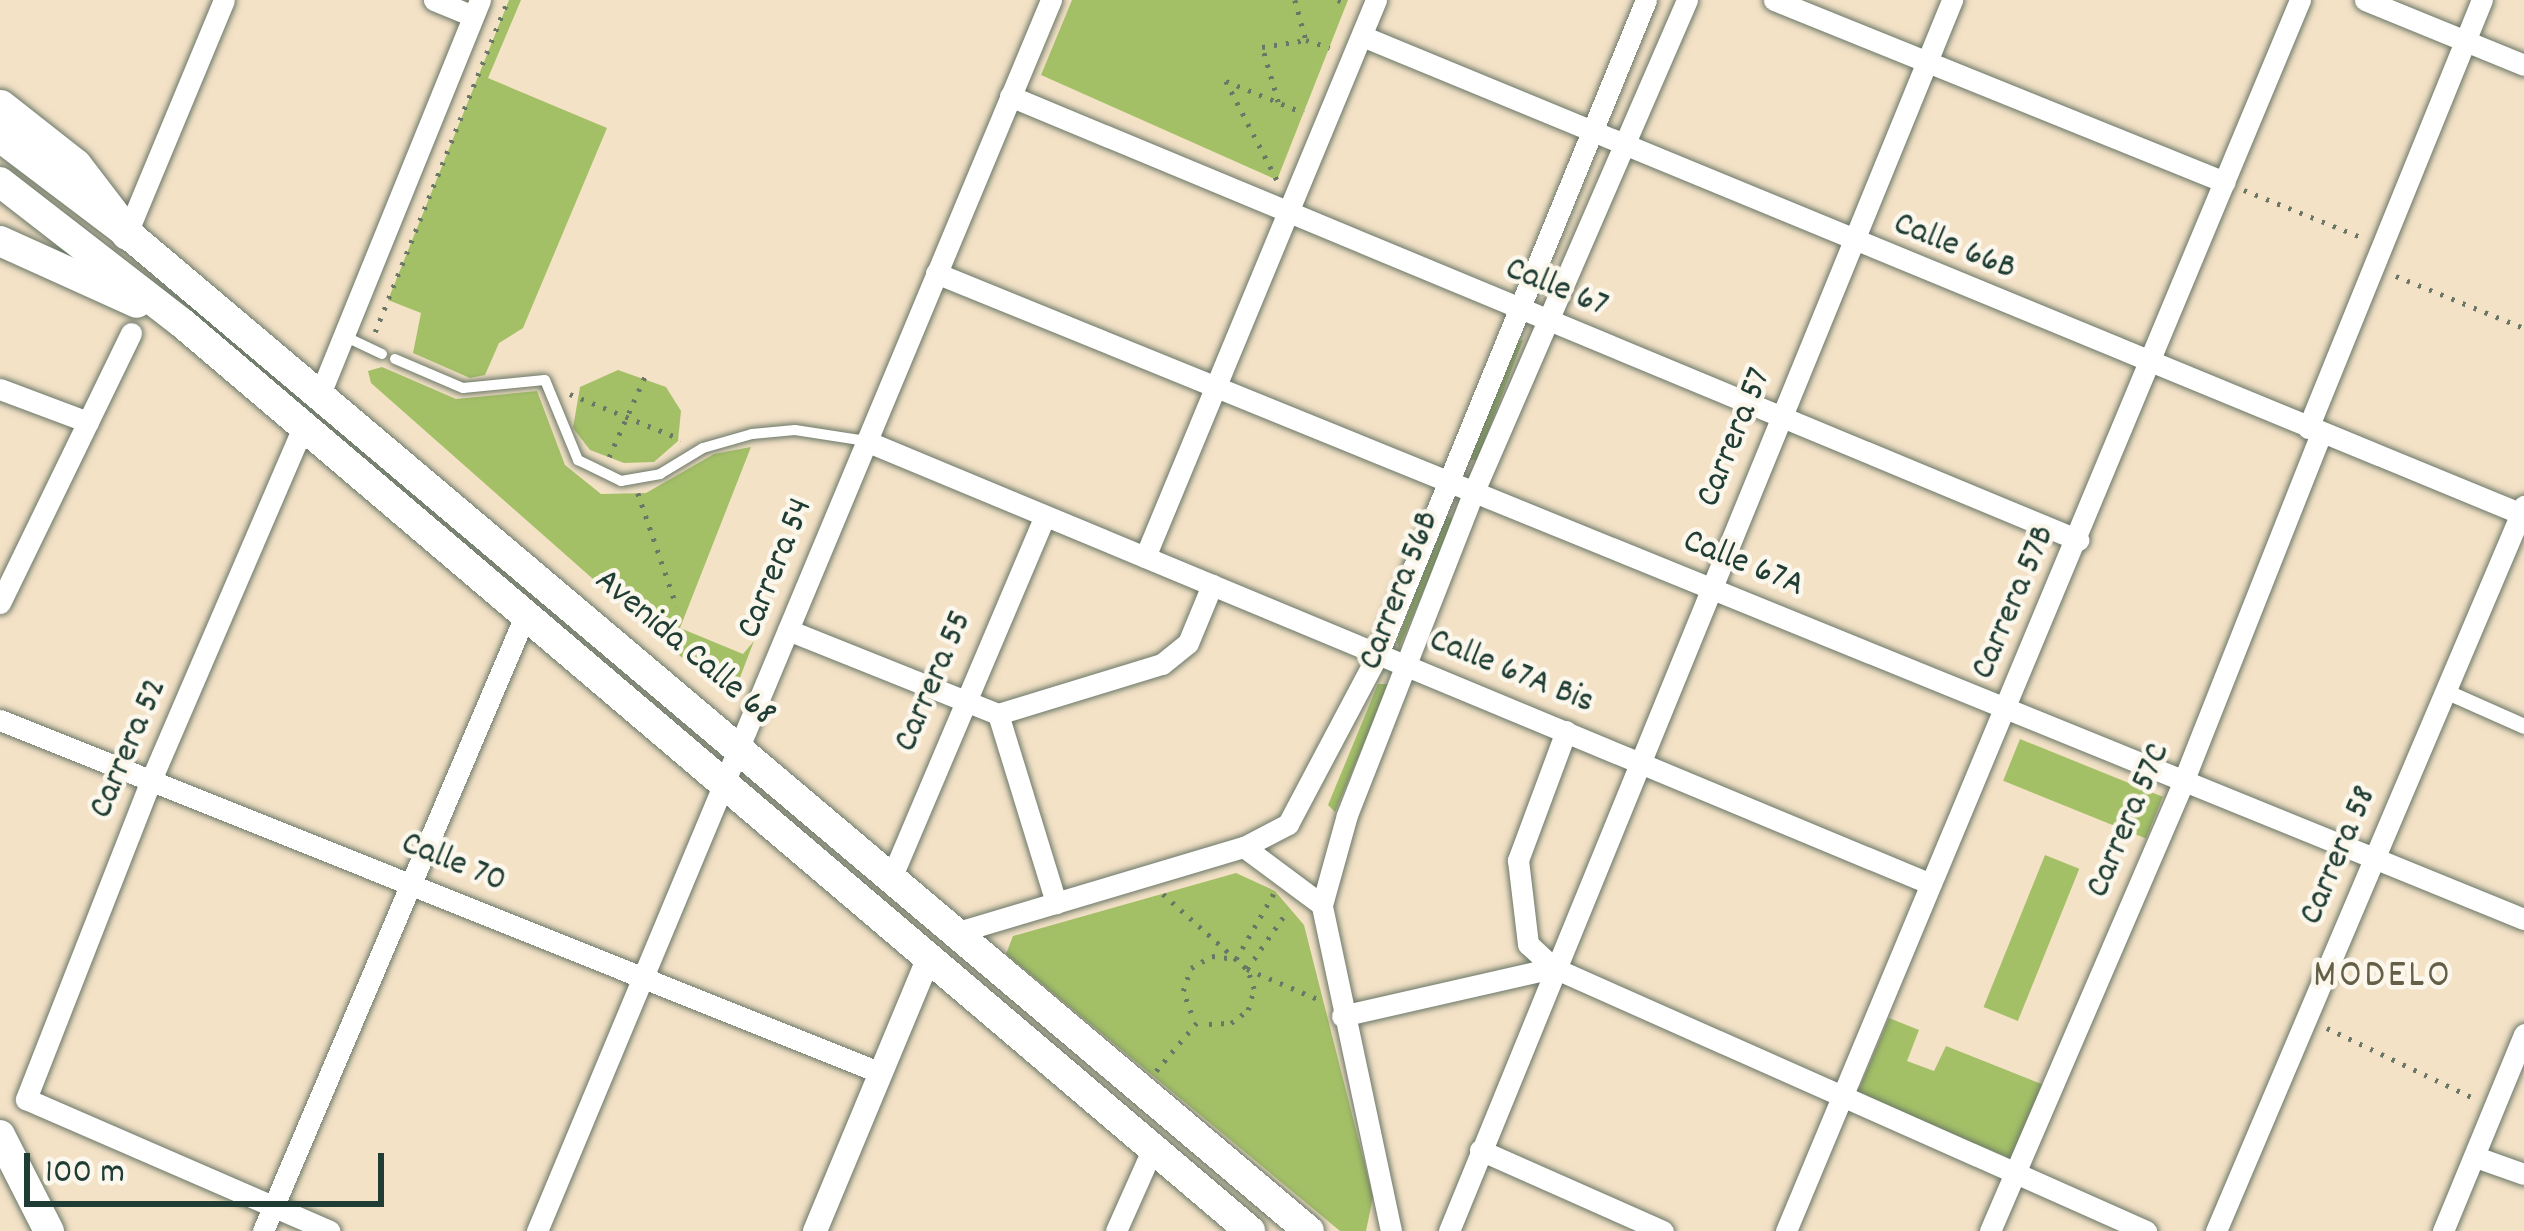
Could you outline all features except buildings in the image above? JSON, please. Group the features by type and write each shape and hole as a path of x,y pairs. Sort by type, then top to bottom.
{"highway":[{"path":"0,106 75,165 128,233"}],"main road":[{"name":"Avenida Calle 68","path":"0,137 128,233 1310,1231"},
{"name":"Avenida Calle 68","path":"0,182 182,323 1250,1231"},
{"path":"0,241 182,323"},
{"path":"0,1135 49,1231"}],"street":[{"path":"128,233 224,0"},
{"path":"320,394 476,8 434,0"},
{"name":"Carrera 54","path":"538,1231 1051,0"},
{"path":"1145,557 1376,0"},
{"name":"Carrera 56B","path":"958,932 1244,847 1295,814 1378,654 1646,0"},
{"name":"Carrera 56B","path":"1391,1231 1322,905 1347,815 1474,491 1618,146 1687,0"},
{"path":"1774,0 2225,182"},
{"name":"Carrera 57","path":"1449,1231 1952,0"},
{"name":"Carrera 57B","path":"1786,1231 2300,0"},
{"path":"2365,0 2524,65"},
{"name":"Carrera 57C","path":"1990,1231 2183,782 2379,257 2482,0"},
{"name":"Calle 66B","path":"1362,36 1618,146 2523,512"},
{"name":"Calle 67","path":"1010,96 2078,540"},
{"name":"Calle 67A","path":"936,273 2524,919"},
{"path":"0,603 131,333"},
{"path":"0,389 88,422"},
{"name":"Carrera 52","path":"274,1207 26,1099 151,780 303,428"},
{"name":"Calle 67A Bis","path":"866,441 1931,884"},
{"name":"Carrera 58","path":"2216,1231 2523,512"},
{"name":"Carrera 55","path":"892,876 1045,516"},
{"path":"788,630 998,714 1162,664 1188,643 1212,585"},
{"path":"263,1231 525,616"},
{"path":"2445,691 2524,726"},
{"path":"998,714 1056,903"},
{"name":"Calle 70","path":"0,720 881,1073"},
{"path":"1566,731 1518,860 1528,944 1554,968 2146,1231"},
{"path":"1244,847 1322,905"},
{"path":"815,1231 928,957"},
{"path":"1342,1011 1554,968"},
{"path":"2444,1231 2524,1034"},
{"path":"1116,1231 1153,1148"},
{"path":"1480,1150 1663,1231"},
{"path":"2476,1157 2524,1174"},
{"path":"274,1207 329,1231"}],"lane":[{"path":"344,336 463,388 537,377 551,386 566,442 602,474 634,482 704,448 772,431 866,441"}],"path":[{"path":"369,348 508,0"},
{"path":"1295,0 1306,40"},
{"path":"1338,0 1347,4"},
{"path":"1278,102 1262,47 1306,40 1330,48"},
{"path":"1277,180 1226,81 1304,113"},
{"path":"2225,182 2524,328"},
{"path":"602,474 646,374"},
{"path":"551,386 704,448"},
{"path":"634,482 677,607"},
{"path":"1147,876 1246,969 1342,1011"},
{"path":"1236,959 1293,884"},
{"path":"1246,969 1293,884"},
{"path":"1191,1013 1183,991 1191,968 1212,956 1236,959"},
{"path":"1210,1024 1231,1023 1248,1010 1254,989 1246,969"},
{"path":"2306,1018 2495,1108"},
{"path":"1141,1088 1199,1020"}],"green space":[{"path":"509,0 521,0 488,78 607,128 523,328 499,343 485,375 470,378 413,353 421,313 388,300"},
{"path":"1072,0 1348,0 1277,180 1041,75"},
{"path":"1523,340 1477,460 1469,460 1516,342"},
{"path":"382,367 456,399 537,391 565,465 601,494 646,493 714,454 751,447 680,628 743,654 754,641 734,693 721,692 371,383 368,371"},
{"path":"618,370 666,387 681,411 678,441 654,462 624,463 590,450 573,428 580,387"},
{"path":"1445,516 1454,519 1399,648 1397,642"},
{"path":"1378,684 1389,684 1335,812 1328,805"},
{"path":"2020,739 2163,797 2146,838 2003,781"},
{"path":"2045,855 2079,869 2018,1021 1984,1007"},
{"path":"1236,873 1275,891 1304,925 1373,1197 1366,1231 1340,1231 1006,954 1013,936"},
{"path":"1889,1018 1919,1030 1907,1061 1934,1071 1946,1046 2044,1085 2015,1160 1856,1096"}],"district":[{"name":"MODELO","path":"2383,978"}]}
